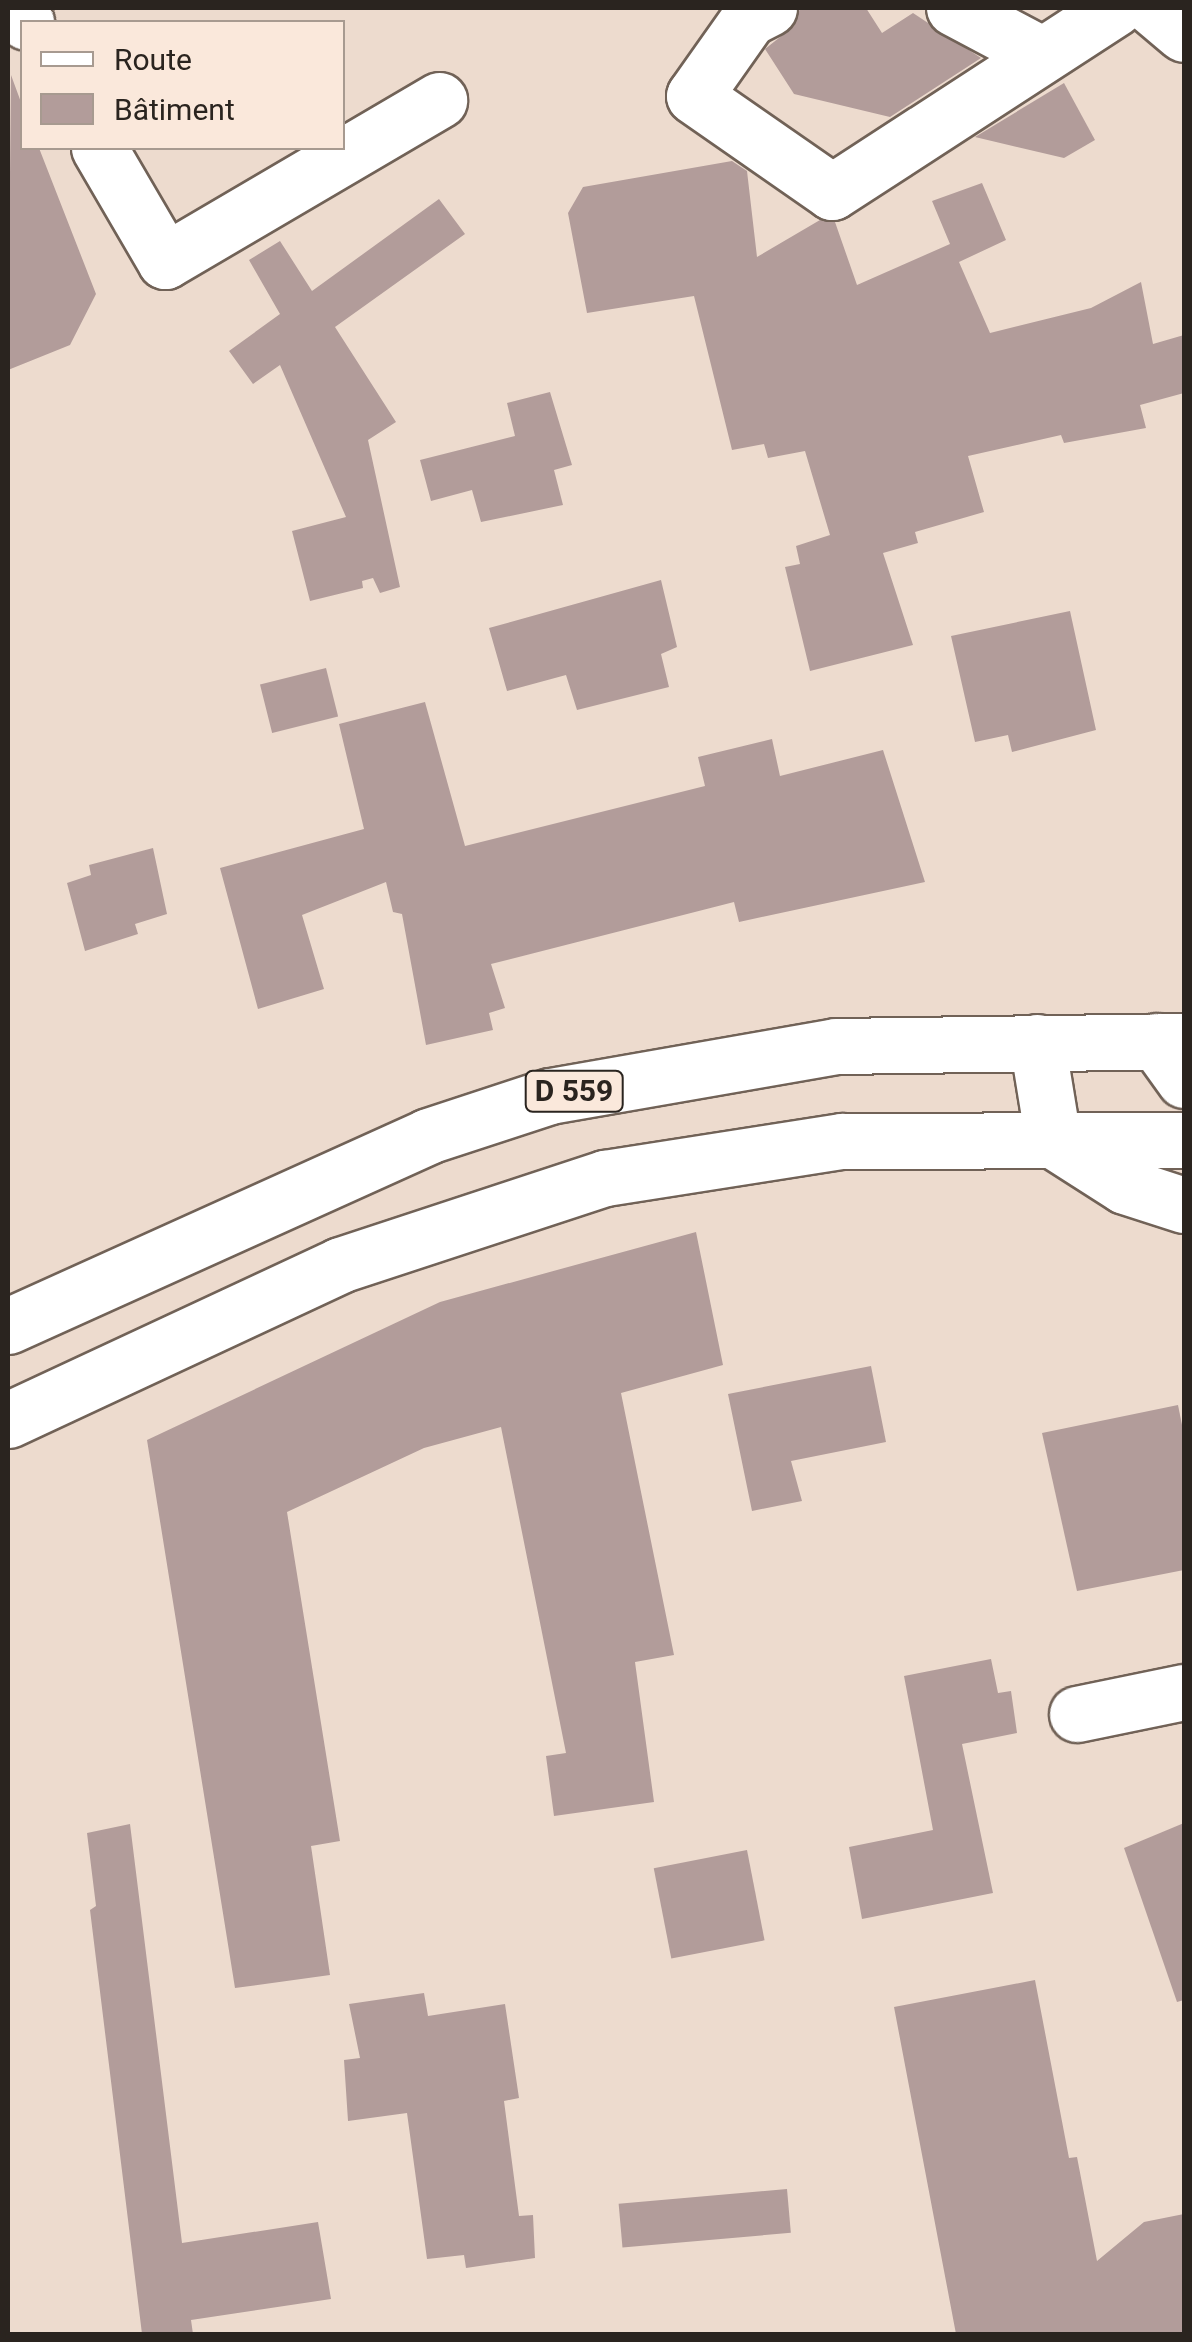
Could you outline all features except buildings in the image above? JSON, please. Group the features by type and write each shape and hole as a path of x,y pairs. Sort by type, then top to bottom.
{"main road":[{"path":"769,8 749,18 694,96 832,192 1115,8"},
{"path":"954,8 1041,54"},
{"path":"1153,8 1184,34"},
{"path":"100,150 164,261 439,100"},
{"path":"1038,1042 1052,1140 1125,1186 1184,1205"},
{"name":"D 559","path":"8,1326 428,1136 550,1096 836,1046 1038,1042 1175,1054"},
{"path":"8,1420 340,1265 606,1178 842,1141 1184,1140"},
{"path":"1077,1714 1184,1692"}]}
